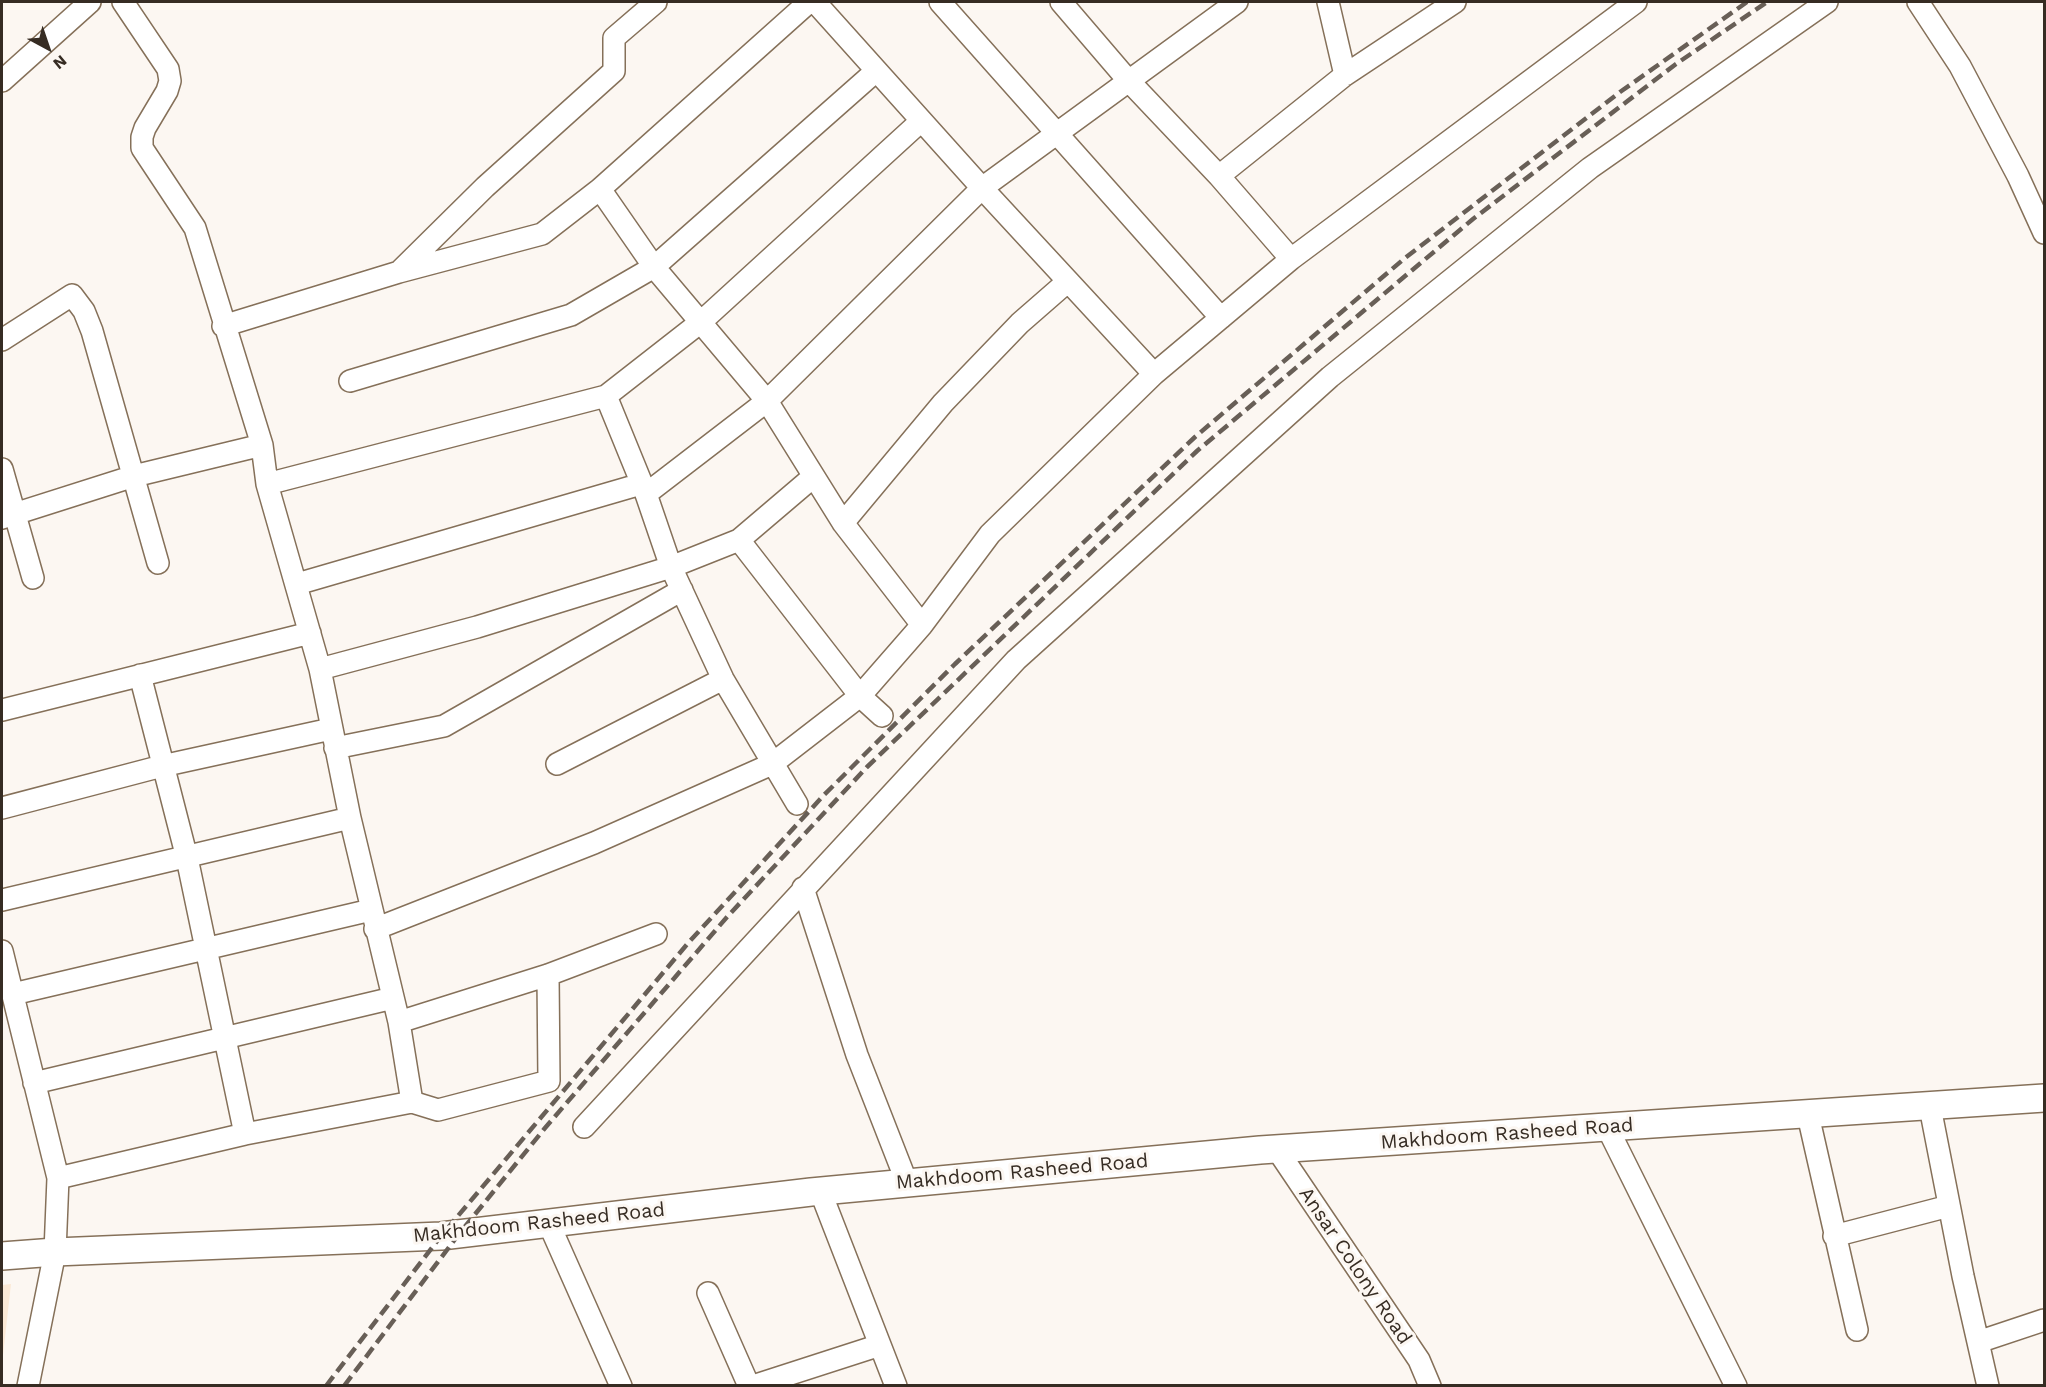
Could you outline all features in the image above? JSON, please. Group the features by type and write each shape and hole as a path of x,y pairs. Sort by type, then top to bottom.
{"main road":[{"name":"Makhdoom Rasheed Road","path":"2,1256 55,1251 441,1236 812,1192 821,1193 1276,1148 2044,1098"}],"street":[{"path":"2,81 90,2"},
{"path":"123,2 168,69 170,81 145,128 142,148 195,228 262,445 267,484 320,669 350,818 399,1022 412,1102"},
{"path":"399,272 485,187 615,71 614,38 656,2"},
{"path":"224,326 399,272 542,234 600,189 808,2"},
{"path":"815,2 1067,282 1154,374"},
{"path":"940,2 1221,318"},
{"path":"1061,2 1127,79 1219,176 1291,258"},
{"path":"297,584 644,489 767,401 982,188 1127,79 1237,2"},
{"path":"1328,2 1345,75"},
{"path":"13,994 205,947 373,920 594,843 772,765 860,696 922,626 990,534 1154,374 1291,258 1636,2"},
{"path":"584,1127 1016,660 1330,377 1590,168 1827,2"},
{"path":"1918,2 1960,66 2018,176 2044,233"},
{"path":"1219,176 1345,75 1448,4"},
{"path":"350,381 571,315 654,267 876,71"},
{"path":"267,484 606,396 702,321 921,121"},
{"path":"600,189 654,267 702,321 767,401 843,523 922,626"},
{"path":"843,523 943,403 1020,323 1067,282"},
{"path":"2,340 72,295 84,311 92,331 158,563"},
{"path":"606,396 644,489 671,567 723,679 797,804"},
{"path":"8,516 134,476 262,445"},
{"path":"2,469 8,516 33,578"},
{"path":"320,669 477,627 671,567 739,540 813,477"},
{"path":"739,540 860,696 882,716"},
{"path":"2,808 162,766 333,739 444,726 682,590"},
{"path":"2,710 310,633"},
{"path":"140,675 187,858 227,1038 245,1134"},
{"path":"557,764 723,679"},
{"path":"2,900 350,818"},
{"path":"803,888 857,1055 907,1183"},
{"path":"399,1022 548,975 656,934"},
{"path":"2,951 58,1178 55,1251 28,1386"},
{"path":"58,1178 245,1134 412,1102 438,1110 549,1081 548,975"},
{"path":"34,1083 393,998"},
{"path":"1930,1107 1988,1386"},
{"path":"1808,1114 1857,1330"},
{"path":"1607,1127 1736,1386"},
{"name":"Ansar Colony Road","path":"1276,1148 1419,1360 1430,1386"},
{"path":"821,1193 896,1386"},
{"path":"1834,1236 1949,1206"},
{"path":"549,1224 621,1386"},
{"path":"708,1293 762,1384 880,1345"},
{"path":"1978,1342 2044,1320"}],"shaded area":[{"path":"11,1284 2,1364 2,1285"}],"railway":[{"path":"326,1386 441,1236 689,942 824,795 955,664 1195,437 1405,258 1620,92 1747,2"},
{"path":"344,1386 459,1234 545,1128 727,917 867,767 1197,451 1473,219 1676,64 1767,2"}]}
